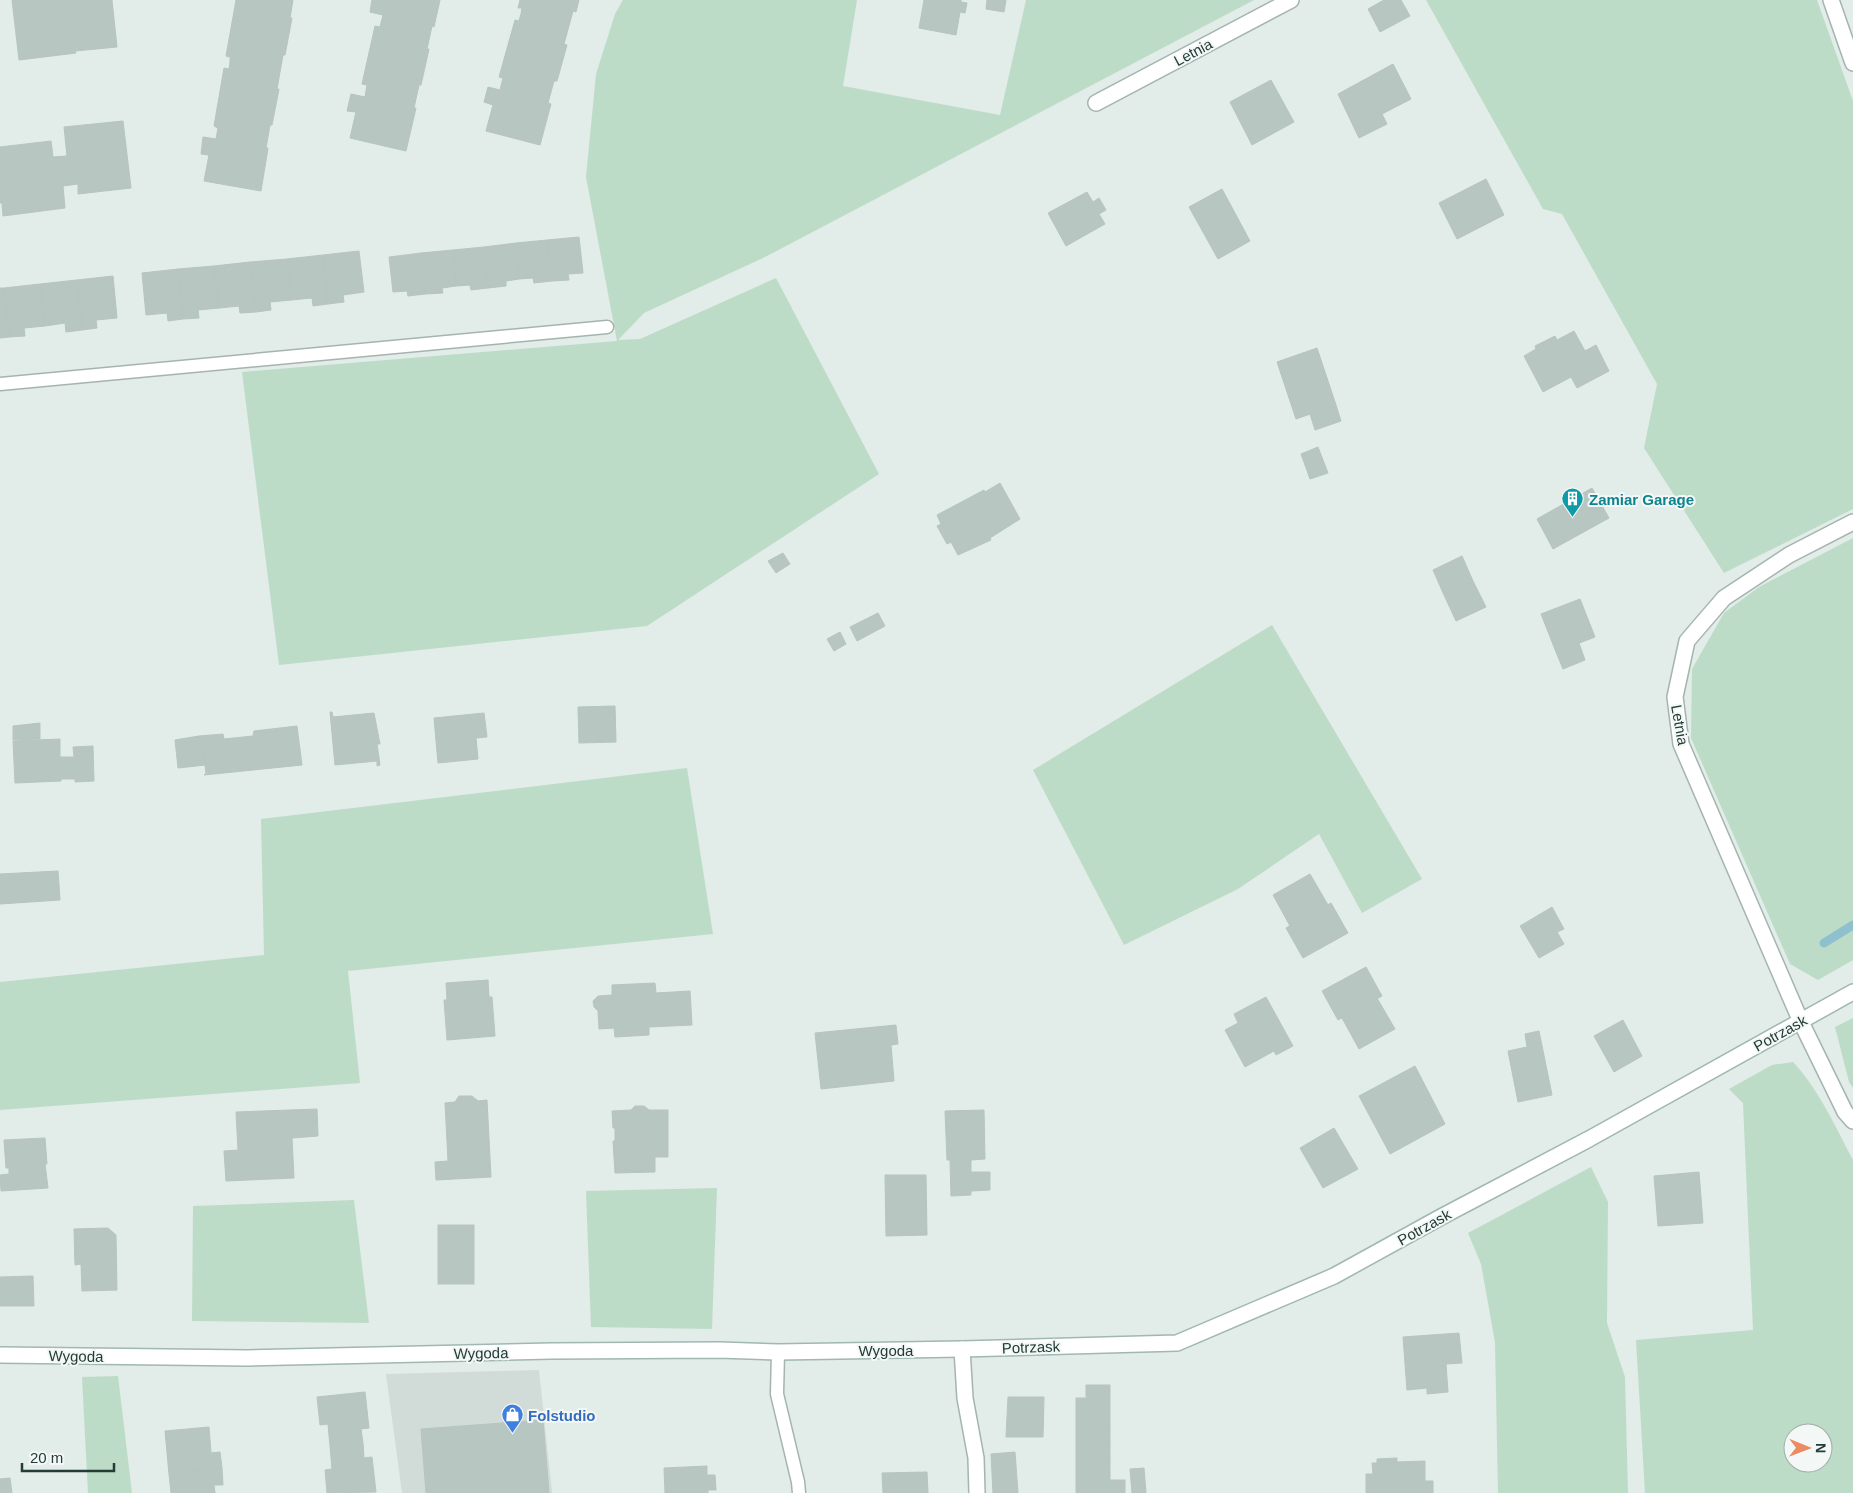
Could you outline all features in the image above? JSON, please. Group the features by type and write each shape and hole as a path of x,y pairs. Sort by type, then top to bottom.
{"street":[{"name":"Letnia","path":"1096,103 1291,0"},
{"path":"1831,0 1853,64"},
{"name":"Letnia","path":"1853,522 1788,555 1724,598 1687,641 1675,697 1681,744 1801,1022 1845,1112 1853,1121"},
{"name":"Potrzask","path":"962,1350 1177,1343 1334,1276 1441,1217 1589,1140 1853,992"},
{"name":"Wygoda","path":"0,1355 248,1358 551,1351 719,1350 778,1352 962,1350"},
{"path":"962,1350 965,1398 976,1458 976,1493"}],"lane":[{"path":"0,384 607,327"},
{"path":"778,1352 777,1394 799,1493"}],"shaded area":[{"path":"539,1370 552,1493 402,1493 386,1374"}],"green space":[{"path":"623,0 857,0 843,86 1000,115 1026,0 1254,0 767,256 644,313 618,340 640,339 776,278 879,474 647,626 279,665 242,372 617,341 586,177 596,74 615,14"},
{"path":"1426,0 1817,0 1853,101 1853,509 1724,573 1644,448 1657,384 1562,214 1543,209"},
{"path":"1853,538 1853,960 1818,980 1790,964 1691,738 1692,669 1724,613 1759,587"},
{"path":"1272,625 1422,879 1362,913 1319,834 1238,889 1124,945 1033,770"},
{"path":"687,768 713,934 348,971 360,1083 0,1110 0,982 264,955 261,819"},
{"path":"1853,1018 1853,1088 1849,1082 1835,1027"},
{"path":"1793,1062 1811,1084 1853,1160 1853,1493 1645,1493 1636,1340 1753,1330 1743,1103 1729,1089 1772,1065"},
{"path":"1591,1167 1608,1202 1607,1323 1625,1377 1628,1493 1498,1493 1495,1342 1481,1264 1468,1233"},
{"path":"717,1188 712,1329 591,1327 586,1191"},
{"path":"354,1200 369,1323 192,1321 193,1206"},
{"path":"118,1376 132,1493 88,1493 82,1377"}],"building":[{"path":"12,0 112,0 117,47 75,51 76,53 19,60"},
{"path":"236,0 293,0 290,18 292,18 285,55 283,55 277,89 279,89 266,148 268,148 261,191 204,181 209,155 201,154 203,137 216,139 218,128 214,126 224,68 229,69 230,57 226,56"},
{"path":"372,0 440,0 434,27 432,26 427,49 429,49 421,85 419,85 414,108 416,108 406,151 350,138 356,112 347,111 351,94 365,97 367,85 362,84 375,26 380,27 383,15 370,12"},
{"path":"520,0 579,0 576,12 573,11 564,44 567,45 557,81 554,81 548,103 551,104 540,145 486,131 493,105 484,102 488,87 500,90 503,78 499,77 515,20 519,21 521,14 522,8 518,8"},
{"path":"924,0 961,0 961,2 967,3 965,13 960,12 956,35 919,28"},
{"path":"987,0 1006,0 1004,12 986,9"},
{"path":"1384,0 1401,0 1410,16 1380,32 1368,9"},
{"path":"1393,64 1411,99 1382,114 1387,124 1359,138 1338,94"},
{"path":"1271,80 1294,122 1252,145 1230,102"},
{"path":"123,121 131,188 78,194 78,184 63,186 65,208 3,216 2,203 0,203 0,147 51,141 53,157 67,156 64,127"},
{"path":"1486,179 1504,215 1457,239 1439,203"},
{"path":"1222,189 1250,241 1218,259 1189,207"},
{"path":"1087,192 1093,202 1099,198 1106,210 1099,214 1105,224 1066,246 1048,213"},
{"path":"579,237 583,273 568,274 569,280 552,281 547,240"},
{"path":"547,240 552,281 534,283 533,278 519,279 516,243"},
{"path":"516,243 519,279 506,281 506,286 488,288 484,247"},
{"path":"484,247 488,288 471,290 470,285 456,286 453,250"},
{"path":"453,250 456,286 442,288 443,293 425,294 421,253"},
{"path":"359,251 364,292 343,295 344,302 328,304 323,255"},
{"path":"421,253 425,294 408,296 407,291 393,292 389,257"},
{"path":"323,255 328,304 313,306 312,298 291,300 287,259"},
{"path":"287,259 291,300 270,302 271,310 256,312 250,262"},
{"path":"250,262 256,312 240,313 239,306 219,308 214,266"},
{"path":"214,266 219,308 198,310 199,318 183,319 178,269"},
{"path":"178,269 183,319 168,321 167,313 146,315 142,273"},
{"path":"113,276 117,318 96,320 97,328 82,330 77,280"},
{"path":"77,280 82,330 66,332 65,323 45,326 40,284"},
{"path":"40,284 45,326 24,328 25,336 9,337 4,288"},
{"path":"0,288 4,288 9,337 0,338"},
{"path":"1574,331 1585,351 1596,345 1609,371 1577,388 1571,377 1543,392 1524,356 1536,349 1535,346 1555,336 1557,340"},
{"path":"1317,348 1336,405 1296,419 1277,362"},
{"path":"1336,405 1341,421 1315,430 1310,414"},
{"path":"1318,447 1328,473 1310,479 1301,454"},
{"path":"1000,483 1020,519 990,538 991,540 958,555 951,542 947,544 937,526 941,524 937,515"},
{"name":"Zamiar Garage","path":"1592,488 1609,518 1553,549 1537,519"},
{"path":"783,553 790,564 776,573 768,561"},
{"path":"1462,556 1473,581 1444,595 1433,570"},
{"path":"1473,581 1486,607 1456,621 1444,595"},
{"path":"1580,599 1595,637 1556,652 1541,614"},
{"path":"878,613 885,626 857,641 850,627"},
{"path":"840,632 846,644 834,651 827,639"},
{"path":"1579,643 1585,660 1563,669 1556,652"},
{"path":"615,706 616,742 579,743 578,707"},
{"path":"330,712 332,712 333,717 374,713 380,744 377,744 380,765 377,766 377,761 335,765"},
{"path":"484,713 487,737 476,738 478,759 438,763 434,718"},
{"path":"40,723 40,739 13,740 13,726"},
{"path":"297,726 302,765 204,775 206,774 202,738 199,736 223,734 224,739 253,736 254,731"},
{"path":"199,736 202,738 205,765 178,768 175,740"},
{"path":"60,739 60,757 74,757 73,747 93,746 94,781 75,782 75,779 61,779 61,781 15,783 13,741"},
{"path":"58,871 60,900 0,904 0,874"},
{"path":"1310,874 1328,905 1290,926 1273,895"},
{"path":"1331,903 1348,933 1303,958 1286,928"},
{"path":"1552,907 1564,929 1557,932 1564,944 1539,958 1520,926"},
{"path":"1366,967 1382,996 1338,1020 1322,991"},
{"path":"488,980 489,997 492,997 495,1036 447,1040 444,1000 447,1000 446,983"},
{"path":"655,983 656,993 690,991 692,1025 649,1027 649,1035 615,1037 614,1028 599,1029 598,1011 594,1007 593,1001 598,996 612,995 612,985"},
{"path":"1266,997 1293,1046 1276,1055 1274,1051 1245,1067 1225,1030 1238,1023 1234,1014"},
{"path":"1377,998 1395,1029 1359,1049 1342,1018"},
{"path":"1623,1020 1642,1056 1614,1072 1594,1036"},
{"path":"896,1025 898,1044 891,1045 894,1081 821,1089 815,1033"},
{"path":"1539,1031 1552,1095 1518,1102 1508,1051 1527,1047 1525,1034"},
{"path":"1415,1066 1445,1124 1390,1154 1359,1096"},
{"path":"459,1096 472,1096 478,1101 487,1100 491,1177 436,1180 435,1162 448,1161 445,1103 455,1102"},
{"path":"635,1106 644,1106 649,1110 668,1110 668,1157 655,1157 655,1172 615,1173 613,1141 615,1141 615,1128 613,1128 612,1111 631,1110"},
{"path":"317,1109 318,1136 292,1138 294,1178 226,1181 224,1151 238,1150 236,1112"},
{"path":"984,1110 985,1159 971,1160 971,1172 990,1172 990,1190 971,1191 971,1195 951,1196 950,1160 947,1160 945,1111"},
{"path":"1334,1128 1358,1169 1323,1188 1300,1148"},
{"path":"45,1138 47,1164 45,1164 48,1188 1,1191 0,1175 9,1174 9,1168 6,1168 4,1140"},
{"path":"1699,1172 1703,1223 1658,1226 1654,1176"},
{"path":"885,1175 926,1175 927,1235 886,1236"},
{"path":"438,1225 474,1225 474,1284 438,1284"},
{"path":"108,1228 116,1235 117,1290 82,1291 81,1264 75,1265 74,1229"},
{"path":"33,1276 34,1306 0,1306 0,1277"},
{"path":"1459,1333 1462,1363 1446,1364 1448,1392 1427,1394 1427,1388 1407,1390 1403,1337"},
{"path":"1086,1385 1110,1385 1110,1398 1086,1397"},
{"path":"365,1392 369,1428 361,1429 363,1443 330,1446 328,1424 320,1425 317,1397"},
{"path":"1008,1397 1044,1397 1043,1437 1006,1437"},
{"path":"1076,1398 1110,1398 1110,1427 1076,1426"},
{"path":"543,1420 549,1493 426,1493 421,1429"},
{"path":"1076,1426 1110,1427 1110,1444 1076,1444"},
{"path":"209,1427 211,1453 220,1452 222,1468 169,1474 165,1431"},
{"path":"363,1443 364,1458 372,1457 376,1492 327,1493 325,1470 332,1469 330,1446"},
{"path":"1076,1444 1110,1444 1110,1462 1076,1462"},
{"path":"1015,1452 1018,1493 993,1493 991,1454"},
{"path":"1397,1458 1397,1462 1425,1461 1425,1481 1433,1481 1433,1493 1366,1493 1366,1474 1373,1474 1372,1463 1377,1463 1377,1459"},
{"path":"1076,1462 1110,1462 1110,1480 1076,1480"},
{"path":"707,1466 707,1475 715,1475 716,1490 708,1490 708,1493 665,1493 664,1468"},
{"path":"222,1468 223,1485 214,1485 215,1493 171,1493 169,1474"},
{"path":"1144,1468 1146,1493 1132,1493 1130,1469"},
{"path":"927,1472 928,1493 883,1493 882,1473"},
{"path":"10,1478 12,1493 0,1493 0,1479"},
{"path":"1076,1480 1125,1480 1125,1493 1076,1493"}],"waterway":[{"path":"1824,943 1853,925"}],"place":[{"name":"Zamiar Garage","path":"1573,518"},
{"name":"Folstudio","path":"512,1434"}]}
